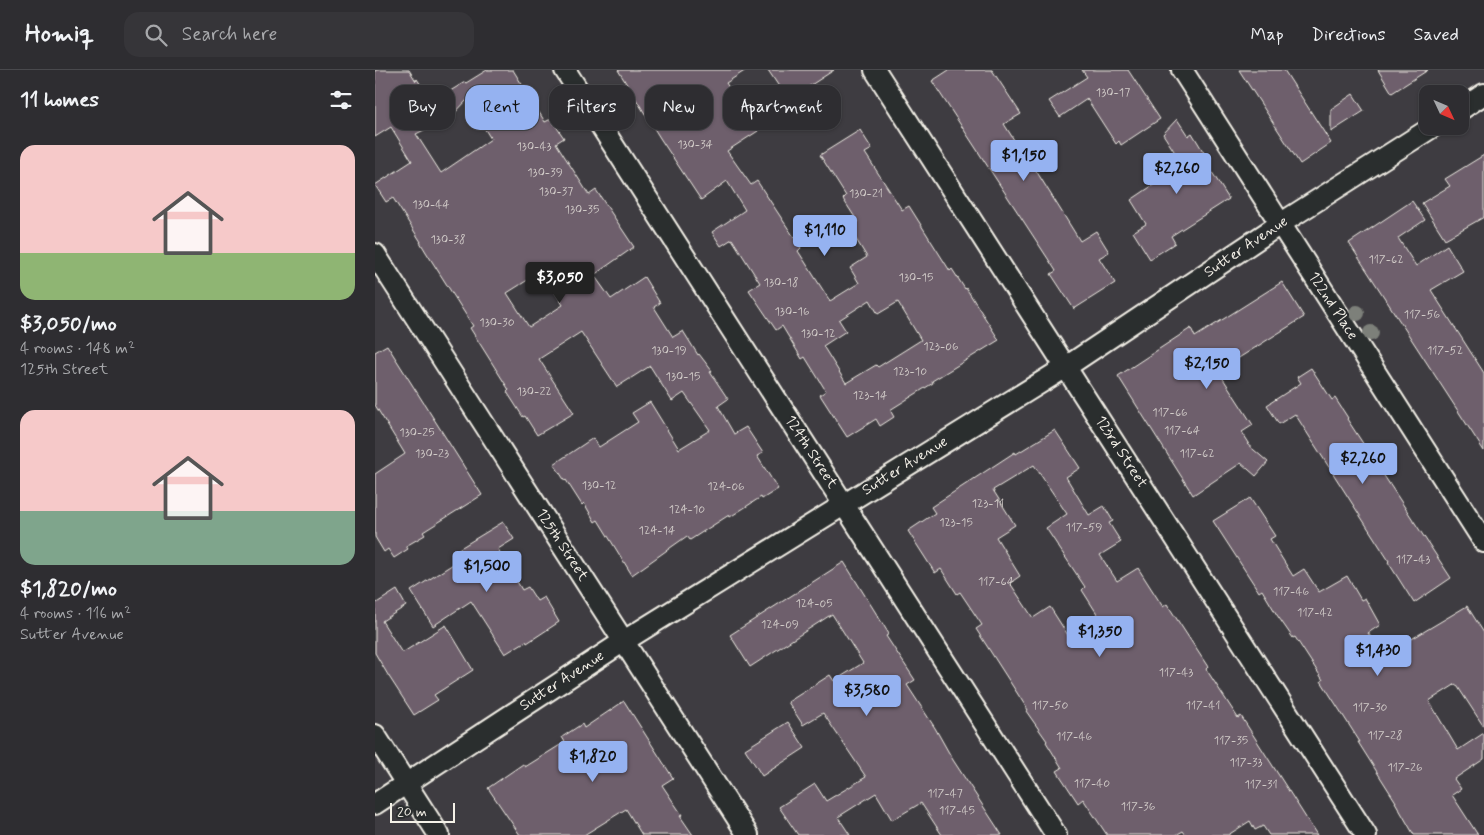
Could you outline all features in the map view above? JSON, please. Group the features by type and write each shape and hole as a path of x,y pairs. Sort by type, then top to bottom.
{"street":[{"name":"124th Street","path":"565,70 1056,835"},
{"name":"123rd Street","path":"875,70 1366,835"},
{"name":"122nd Place","path":"1182,70 1484,542"},
{"path":"1469,104 1484,94"},
{"name":"Sutter Avenue","path":"375,804 623,641 1066,367 1280,224 1420,135"},
{"name":"125th Street","path":"375,254 748,835"},
{"path":"375,735 439,835"}],"building":[{"path":"375,70 409,70 421,85 390,85 390,128 375,137"},
{"path":"487,70 513,70 522,85 465,85 465,102 455,113 455,88"},
{"path":"618,70 746,70 726,83 727,85 723,85 723,130 758,131 727,151 751,185 757,181 801,248 798,251 830,301 859,283 850,268 867,257 849,228 858,222 843,199 846,196 820,155 860,130 872,149 865,153 902,210 909,206 950,271 952,269 966,288 999,340 932,381 933,383 890,410 894,417 880,426 876,419 847,437 820,395 826,391 805,357 802,359 782,326 776,330 749,290 760,283 732,239 721,246 712,232 745,210 727,181 701,200 655,130 713,130 713,85 645,85 645,114 635,98 635,85 627,85","holes":["870,300 878,314 898,302 921,340 878,367 876,365 846,383 823,346 846,331 839,320"]},
{"path":"768,70 834,70 811,85 778,85"},
{"path":"949,70 992,70 1021,114 1004,124 1028,162 1030,161 1080,241 1096,231 1109,252 1099,258 1115,283 1074,309 1051,274 1056,271 932,81"},
{"path":"1082,70 1128,70 1160,119 1121,145 1119,141 1116,144 1087,99 1060,117 1049,101 1087,77"},
{"path":"1239,70 1284,70 1331,143 1300,164"},
{"path":"1378,70 1428,70 1392,93"},
{"path":"1353,94 1364,111 1331,132 1331,109"},
{"path":"539,112 545,122 549,120 549,130 559,130 564,138 556,143 589,195 596,190 634,247 594,275 611,299 644,277 660,303 654,307 673,337 683,331 698,355 712,371 710,372 728,399 718,406 734,434 746,427 763,453 757,456 778,489 762,499 761,497 730,517 729,515 690,540 687,536 632,575 598,520 595,522 584,503 582,505 554,464 593,438 599,447 638,422 632,413 650,402 679,449 710,430 684,393 672,401 650,366 617,387 581,332 539,359 574,413 537,435 507,392 509,390 470,328 473,326 393,198 386,202 375,185 412,161 393,130 424,130 416,134 441,173 491,139 485,130 539,130","holes":["542,271 563,305 529,327 507,293"]},
{"path":"1177,119 1188,136 1192,133 1206,156 1203,158 1229,199 1171,236 1175,243 1150,259 1133,232 1146,224 1131,200 1183,165 1163,134"},
{"path":"1484,155 1484,217 1445,239 1422,203 1450,186 1445,179"},
{"path":"1412,201 1425,220 1398,238 1416,266 1447,245 1463,271 1431,290 1484,373 1484,451 1349,243"},
{"path":"1282,282 1304,317 1218,371 1253,425 1242,432 1249,443 1247,444 1268,462 1256,476 1241,463 1193,495 1118,376 1191,328 1195,337"},
{"path":"387,345 482,495 423,532 425,535 406,546 408,549 394,558 388,549 384,552 375,537 375,474 405,454 375,405 375,352"},
{"path":"1311,368 1332,400 1335,398 1451,578 1414,603 1295,414 1279,424 1267,405 1301,383 1297,377"},
{"path":"1055,430 1080,468 1066,477 1089,515 1104,506 1113,521 1109,523 1121,542 1100,555 1117,581 1138,568 1163,607 1167,604 1208,667 1206,669 1238,718 1241,716 1317,835 1269,835 1263,826 1255,830 1250,821 1228,835 1186,835 1183,831 1176,835 1107,835 1083,799 1078,803 1057,771 1062,768 1047,741 1026,711 1028,710 976,629 982,625 960,592 957,594 941,569 935,573 908,531 935,513 931,507 1015,452 1016,454","holes":["1034,465 1067,514 1046,528 1085,587 1082,590 1103,623 1073,643 1050,607 1033,618 1010,583 1020,576 996,537 1015,525 993,490"]},
{"path":"1250,498 1275,536 1270,539 1293,576 1304,569 1319,592 1347,576 1361,600 1365,598 1380,625 1368,633 1383,656 1467,606 1484,633 1484,727 1456,684 1429,701 1458,750 1484,733 1484,759 1454,779 1461,789 1452,795 1478,835 1414,835 1396,802 1358,742 1360,742 1321,681 1323,680 1295,637 1293,638 1277,615 1262,590 1259,592 1213,521"},
{"path":"503,522 514,539 498,549 522,590 528,587 537,601 544,597 559,622 527,643 526,641 505,654 471,601 433,626 411,591 458,561 452,553"},
{"path":"844,562 889,634 886,636 915,680 907,685 1002,835 942,835 921,803 892,820 876,793 838,817 850,835 798,835 779,807 815,784 826,801 866,777 823,713 803,725 788,702 830,675 834,681 863,663 832,614 750,667 730,635"},
{"path":"397,590 406,606 382,621 402,653 446,625 473,670 434,695 438,700 414,715 375,653 375,604"},
{"path":"624,701 673,778 662,785 693,835 642,835 626,809 584,835 520,835 488,788 523,764 525,767 565,742 562,737 582,724 584,728"},
{"path":"788,722 805,748 762,776 745,749"}]}
